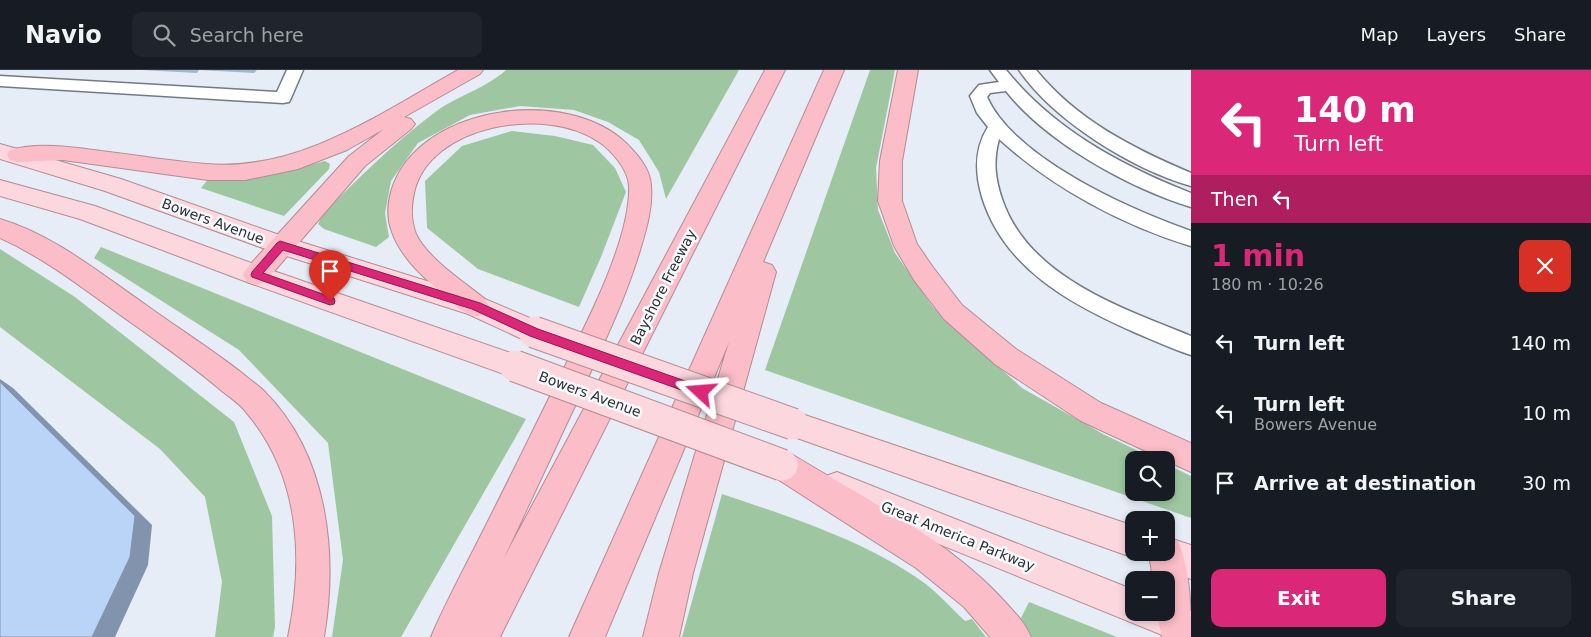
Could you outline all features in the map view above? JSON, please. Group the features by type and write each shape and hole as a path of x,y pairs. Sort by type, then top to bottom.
{"highway":[{"name":"Bayshore Freeway","path":"481,637 775,70"},
{"path":"588,637 834,70"},
{"path":"908,70 892,161 890,201 906,246 923,273 953,312 1006,358 1091,412 1191,458"},
{"path":"9,153 64,153 208,172 245,172 281,166 339,145 469,72"},
{"path":"256,275 280,245 357,161 469,72"},
{"path":"449,637 602,319 622,266 638,210 640,184 634,167 622,150 595,130 561,120 524,117 483,121 467,126 453,132 421,157 415,164 400,196 400,213 405,234 416,251 441,277 476,306"},
{"path":"661,637 676,573 793,166"},
{"path":"0,228 14,234 88,278 215,368 255,401 277,428 294,460 306,497 313,537 314,584 306,637"},
{"path":"782,465 928,556 976,596 1013,637"},
{"path":"1173,561 1174,625"}],"main road":[{"name":"Bowers Avenue","path":"9,153 114,185 280,245 476,306 534,332 1125,539"},
{"name":"Bowers Avenue","path":"0,188 88,212 256,275 515,366 782,465"},
{"name":"Great America Parkway","path":"782,465 1125,603"}],"street":[{"path":"11,78 283,98 295,70"},
{"path":"998,70 1022,99 1048,123 1106,162 1157,187 1191,200"},
{"path":"1027,70 1046,94 1073,117 1104,138 1134,155 1191,180"},
{"path":"1009,85 985,89 978,96 980,106 993,122 1056,174 1128,214 1191,240"},
{"path":"1022,99 1003,102 994,106 992,133 985,171 990,198 1002,226 1022,252 1051,278 1101,307 1191,346"}],"green space":[{"path":"506,70 739,70 666,199 659,172 639,140 608,122 574,110 520,106 470,115 418,143 391,181 385,213 389,237 376,247 324,229 318,224 323,214 349,187 419,125 443,107 498,77"},
{"path":"870,70 895,70 876,168 878,210 895,253 933,307 1022,388 1103,434 1138,451 1125,451 1125,495 765,370"},
{"path":"512,131 555,136 593,145 615,168 626,192 579,307 478,269 427,228 425,181 462,146"},
{"path":"325,161 330,164 329,169 284,216 201,188 210,177 298,168"},
{"path":"101,247 526,419 401,637 332,637 343,560 328,443 239,350 94,258"},
{"path":"0,249 75,297 234,422 272,516 275,627 273,637 215,637 222,582 205,497 160,449 0,327"},
{"path":"1175,468 1191,476 1191,518 1142,501 1175,501"},
{"path":"722,494 826,531 900,567 923,582 965,621 972,619 986,637 682,637"},
{"path":"1029,602 1117,637 1032,637 1020,620"}],"building":[{"path":"0,382 135,516 130,557 92,637 0,637"}],"route":[{"path":"330,301 256,275 280,245 476,306 534,332 701,392"}]}
